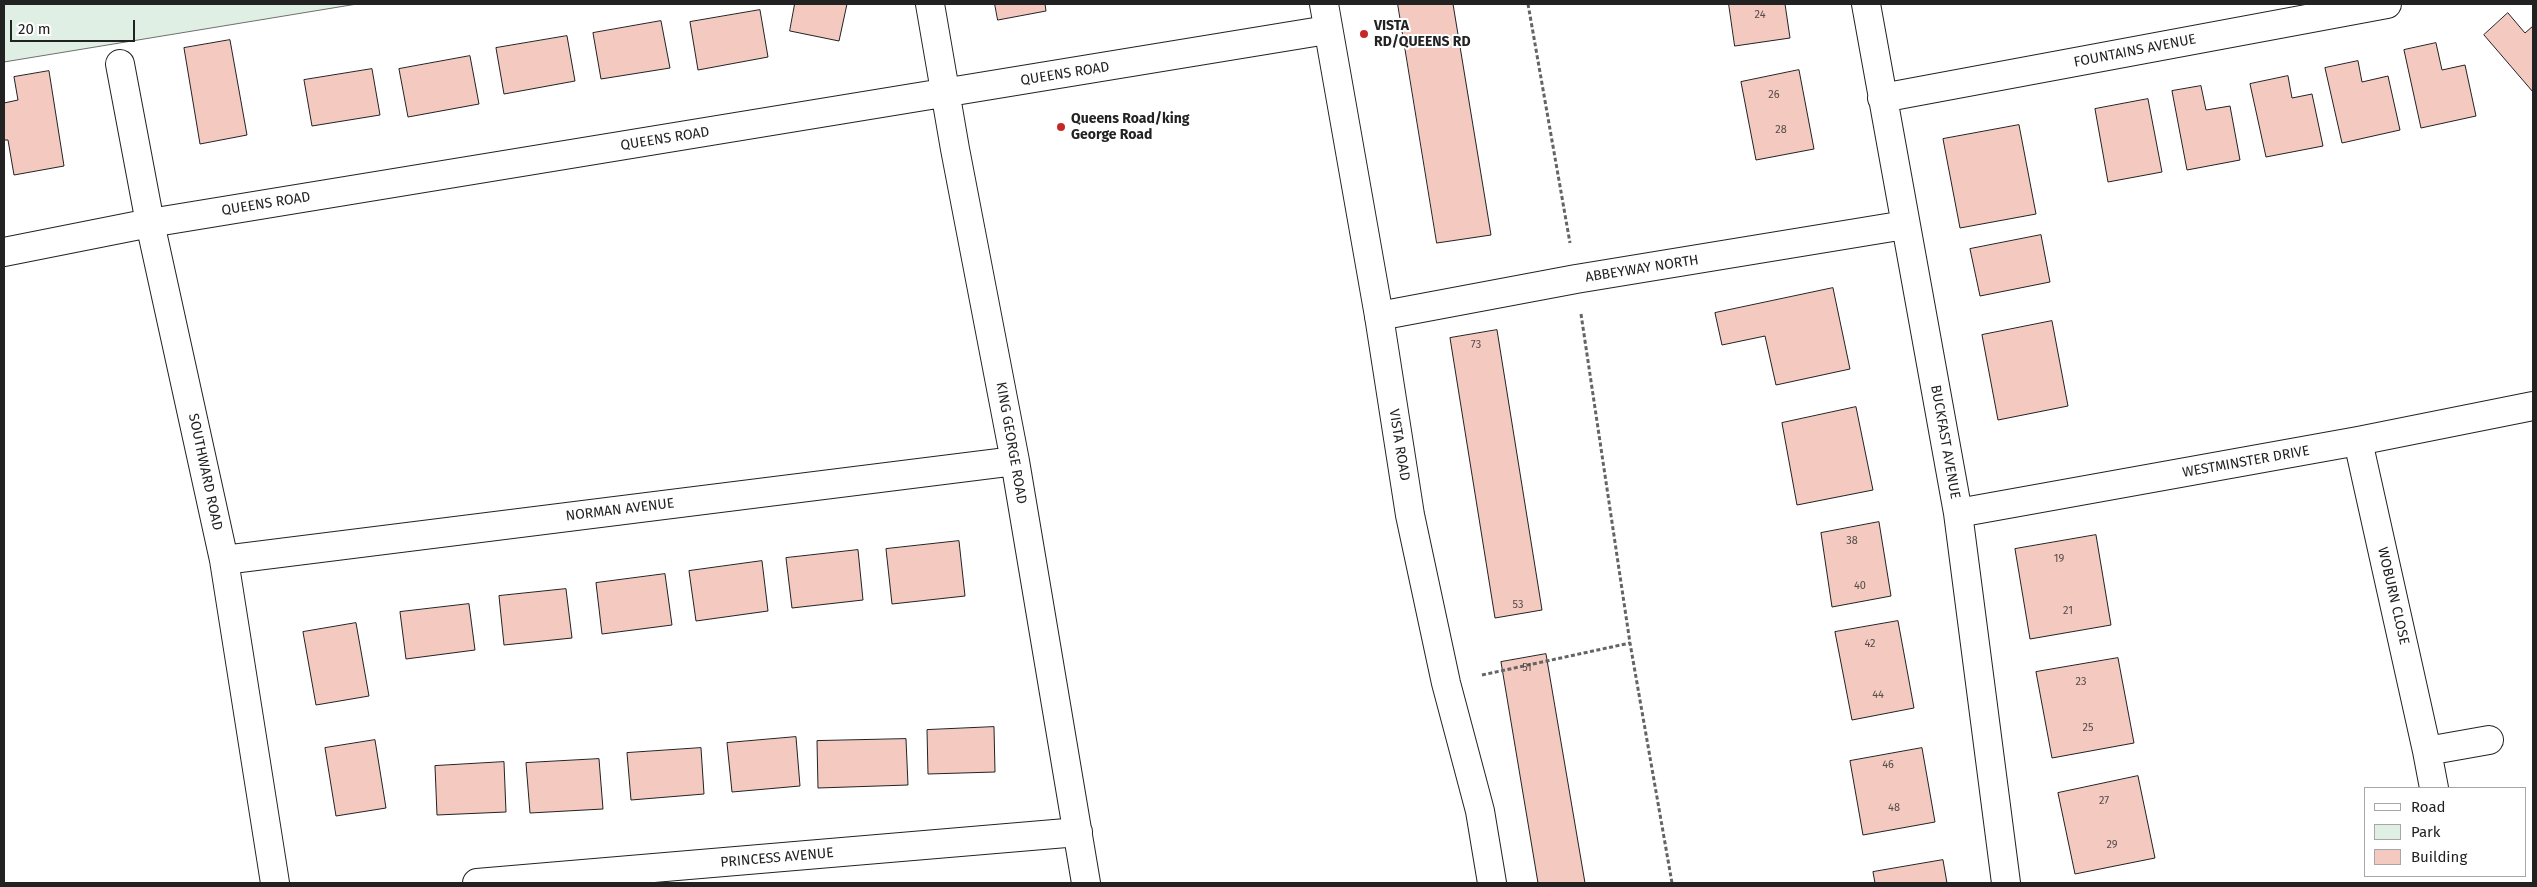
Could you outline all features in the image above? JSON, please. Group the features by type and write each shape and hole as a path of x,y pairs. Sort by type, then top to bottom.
{"street":[{"name":"KING GEORGE ROAD","path":"930,4 945,94 1015,461 1086,883"},
{"name":"VISTA ROAD","path":"1324,4 1379,316 1410,515 1446,683 1480,811 1492,883"},
{"name":"BUCKFAST AVENUE","path":"1866,4 1958,513 2006,883"},
{"name":"FOUNTAINS AVENUE","path":"1882,98 2387,4"},
{"name":"QUEENS ROAD","path":"4,252 150,223 1328,30"},
{"name":"SOUTHWARD ROAD","path":"120,64 150,223 224,560 275,883"},
{"name":"ABBEYWAY NORTH","path":"1379,316 1576,280 1905,225"},
{"name":"WESTMINSTER DRIVE","path":"1958,513 2358,441 2533,406"},
{"name":"WOBURN CLOSE","path":"2358,441 2434,787"},
{"name":"NORMAN AVENUE","path":"224,560 1015,461"},
{"path":"2427,751 2489,740"},
{"name":"PRINCESS AVENUE","path":"477,883 1078,832"}],"path":[{"path":"1528,4 1576,280 1630,643 1672,883"},
{"path":"1446,683 1630,643"}],"green space":[{"path":"4,4 357,4 4,62"}],"building":[{"path":"795,4 847,4 839,41 790,31"},
{"path":"995,4 1045,4 1046,11 998,20"},
{"path":"1398,4 1453,4 1491,235 1437,243"},
{"path":"1729,4 1785,4 1790,38 1735,46"},
{"path":"760,10 768,57 698,70 690,22"},
{"path":"2508,13 2525,33 2533,26 2533,92 2484,35"},
{"path":"661,21 670,68 601,79 593,33"},
{"path":"567,36 575,81 504,94 496,48"},
{"path":"230,40 247,135 200,144 184,48"},
{"path":"2436,43 2442,70 2465,65 2476,116 2421,128 2404,50"},
{"path":"470,56 479,104 408,117 399,69"},
{"path":"2358,61 2362,82 2388,76 2400,130 2342,143 2325,68"},
{"path":"372,69 380,115 312,126 304,80"},
{"path":"1799,70 1814,149 1756,160 1741,82"},
{"path":"49,71 64,166 14,175 8,140 4,140 4,103 18,100 14,77"},
{"path":"2288,76 2292,98 2312,94 2323,146 2266,157 2250,84"},
{"path":"2201,86 2206,110 2230,106 2240,160 2187,170 2172,91"},
{"path":"2148,99 2162,172 2108,182 2095,109"},
{"path":"2019,125 2036,214 1960,228 1943,139"},
{"path":"2041,235 2050,282 1980,296 1970,249"},
{"path":"1833,288 1850,369 1776,385 1765,336 1722,345 1715,313"},
{"path":"2052,321 2068,406 1998,420 1982,335"},
{"path":"1497,330 1542,610 1495,618 1450,338"},
{"path":"1856,407 1873,490 1797,505 1782,423"},
{"path":"1879,522 1891,596 1832,607 1821,533"},
{"path":"2096,535 2111,625 2030,639 2015,549"},
{"path":"959,541 965,596 892,604 886,549"},
{"path":"858,550 863,600 792,608 786,558"},
{"path":"762,561 768,611 696,621 689,571"},
{"path":"665,574 672,625 602,634 596,583"},
{"path":"566,589 572,638 504,645 499,596"},
{"path":"469,604 475,650 406,659 400,612"},
{"path":"1898,621 1914,708 1852,720 1835,632"},
{"path":"356,623 369,696 316,705 303,632"},
{"path":"1546,654 1585,883 1538,883 1501,662"},
{"path":"2118,658 2134,743 2052,758 2036,672"},
{"path":"994,727 995,772 928,774 927,730"},
{"path":"796,737 800,786 732,792 727,743"},
{"path":"906,739 908,785 818,788 817,741"},
{"path":"375,740 386,808 336,816 325,748"},
{"path":"701,748 704,794 631,800 627,753"},
{"path":"1922,748 1935,822 1863,835 1850,761"},
{"path":"599,759 603,809 530,813 526,763"},
{"path":"504,762 506,812 437,815 435,766"},
{"path":"2138,776 2155,858 2075,874 2058,793"},
{"path":"1943,860 1947,883 1875,883 1873,872"}],"place":[{"name":"VISTA RD/QUEENS RD","path":"1364,34"},
{"name":"Queens Road/king George Road","path":"1061,127"}]}
